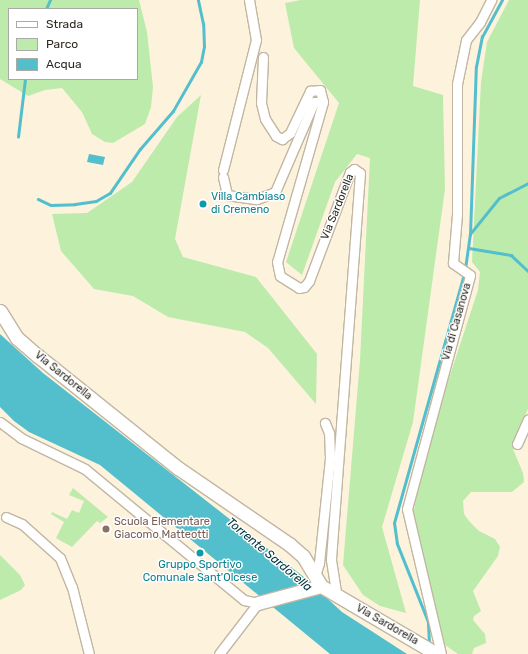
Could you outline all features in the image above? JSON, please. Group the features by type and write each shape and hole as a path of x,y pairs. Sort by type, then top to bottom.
{"main road":[{"name":"Via Sardorella","path":"0,312 18,338 38,356 178,468 289,543 303,556 317,583 437,654"},
{"path":"260,602 317,583"}],"street":[{"path":"249,0 256,40 223,173 227,194 257,200 275,192 279,187 314,102 323,102 320,90 310,91 290,133 282,139 276,136 265,119 261,103 263,57"},
{"name":"Via di Casanova","path":"441,654 407,509 470,275 453,263 457,214 457,84 466,40 480,22 491,0"},
{"name":"Via Sardorella","path":"323,102 277,262 280,276 299,288 304,288 309,281 350,172 354,169 359,171 340,464 331,560 337,596"},
{"path":"517,444 528,419"},
{"path":"0,422 20,438 84,469 244,600 260,602"},
{"path":"317,583 331,445 325,423"},
{"path":"6,517 22,524 60,558 72,587 89,654"},
{"path":"219,654 260,602"}],"green space":[{"path":"0,0 139,0 147,32 153,87 151,107 145,124 113,143 105,142 92,134 82,112 62,88 45,90 28,96 0,79"},
{"path":"301,0 420,0 413,86 443,95 445,189 413,422 382,527 406,613 380,606 363,595 343,565 360,360 370,158 357,154 335,182 302,275 286,262 339,103 294,48 285,3"},
{"path":"509,0 528,0 528,409 513,441 513,449 523,473 524,482 512,492 471,492 463,501 464,514 469,521 479,531 495,539 500,547 498,556 473,591 481,611 474,616 473,620 485,634 486,643 474,648 472,654 458,654 445,645 413,515 426,448 478,290 480,272 472,262 481,82 487,42"},
{"path":"201,95 175,239 183,257 256,277 317,354 316,404 268,348 245,332 168,317 133,296 94,289 61,251 52,214 87,213 132,182 177,117"},
{"path":"73,488 108,517 100,523 97,521 72,547 56,538 64,522 51,514 52,512 67,519 72,510 79,513 84,501 69,495"},
{"path":"0,555 20,575 25,585 21,590 0,600"}],"water":[{"path":"89,154 105,157 103,165 87,162"},
{"name":"Torrente Sardorella","path":"0,334 43,373 305,578 342,612 407,654 330,654 100,465 29,432 14,421 0,407"}],"waterway":[{"path":"46,8 50,0"},
{"path":"38,199 51,205 75,204 96,201 110,193 140,149 173,111 201,62 204,47 203,24 198,0"},
{"path":"465,269 470,235 476,67 482,37 502,0"},
{"path":"18,137 25,80"},
{"path":"470,234 499,198 528,183"},
{"path":"469,248 511,255 528,271"},
{"path":"429,643 428,622 397,544 394,523 464,274"}],"place":[{"name":"Villa Cambiaso di Cremeno","path":"203,204"},
{"name":"Scuola Elementare Giacomo Matteotti","path":"106,529"},
{"name":"Gruppo Sportivo Comunale Sant'Olcese","path":"200,553"}]}
